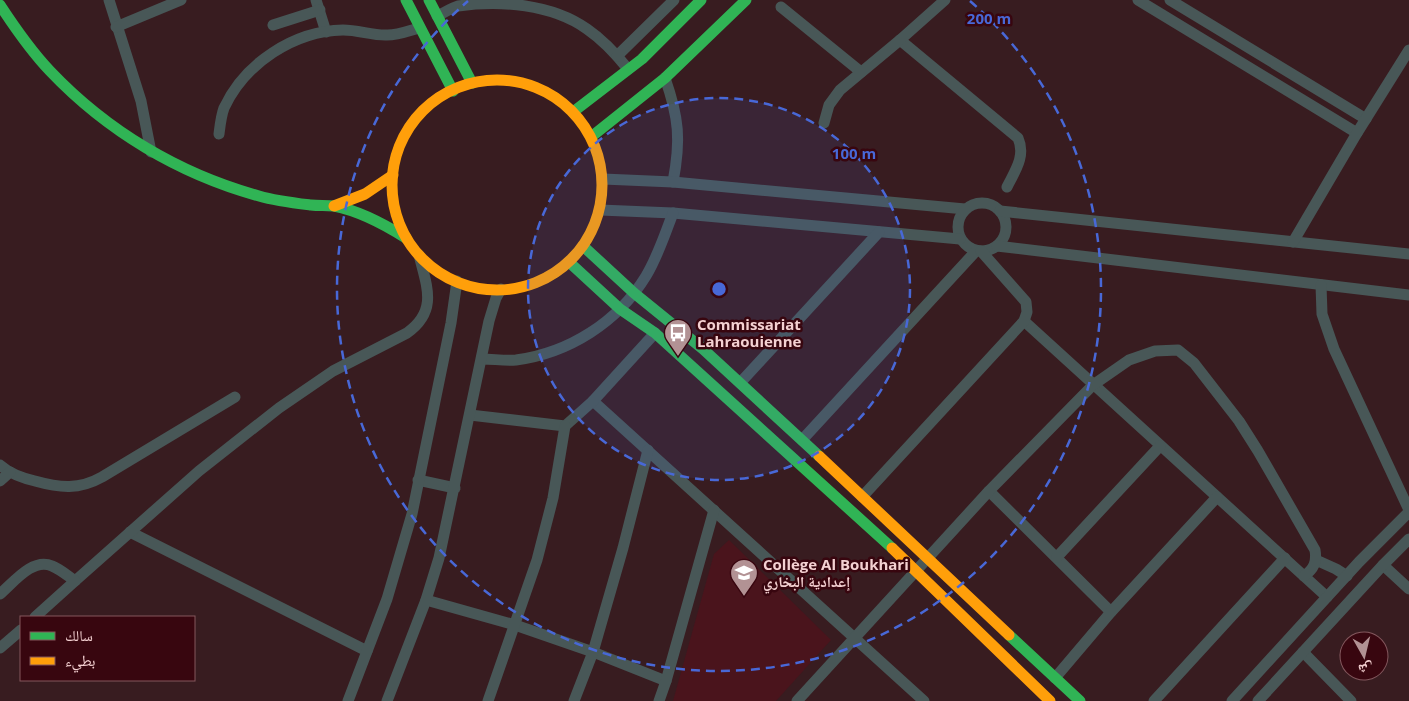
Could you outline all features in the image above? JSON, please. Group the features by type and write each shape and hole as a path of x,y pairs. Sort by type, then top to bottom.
{"street":[{"path":"109,0 141,101 151,152"},
{"path":"116,27 181,0"},
{"path":"406,0 419,28 441,64 453,91"},
{"path":"429,0 472,83"},
{"path":"437,16 458,6 476,2 503,0 530,2 586,28 602,41 628,69"},
{"path":"617,56 674,0"},
{"path":"573,112 642,59 701,0"},
{"path":"592,137 665,78 746,0"},
{"path":"824,123 829,105 834,97 945,0"},
{"path":"1138,0 1357,133"},
{"path":"1163,15 1173,1 1366,118"},
{"path":"0,5 32,51 65,87 110,124 151,152 186,170 234,189 285,201 334,206 372,219 390,227 407,240 419,255 443,275 478,288 501,289 530,284 552,274 569,262 582,246 593,229 600,210 602,179 600,161 592,137 573,112 556,98 537,88 523,84 494,80 472,83 436,100 422,112 410,127 396,158 392,192 395,208 407,240"},
{"path":"274,25 318,5 326,32"},
{"path":"781,7 861,72"},
{"path":"219,134 224,110 237,86 255,66 276,50 300,38 326,32 344,30 388,36 419,28"},
{"path":"900,40 1018,138 1022,146 1022,155 1007,187"},
{"path":"1293,242 1366,118 1409,50"},
{"path":"665,78 674,103 678,129 678,156 673,182"},
{"path":"334,206 366,194 393,175"},
{"path":"602,179 673,182 965,209"},
{"path":"802,440 978,251 990,250 997,246 1003,239 1006,229 1005,220 1000,211 992,205 974,204 965,209 959,218 957,229 960,239 967,246 978,251 1026,302 1027,312 1024,321 862,497"},
{"path":"600,210 673,213 960,239"},
{"path":"1000,211 1409,254"},
{"path":"482,359 514,360 544,354 572,344 597,328 620,309 634,293 656,258 673,213"},
{"path":"740,382 880,232"},
{"path":"582,246 634,293 740,382 1080,701"},
{"path":"997,246 1409,295"},
{"path":"36,616 224,450 302,391 333,371 417,326 424,316 428,304 428,292 419,255"},
{"path":"569,262 620,309 655,333 917,571 1050,701"},
{"path":"348,701 387,599 412,514 449,332 457,281"},
{"path":"1232,701 1409,511 1334,349 1322,314 1321,285"},
{"path":"387,701 426,600 439,558 492,309 501,289"},
{"path":"1024,321 1092,385 1327,597"},
{"path":"488,701 537,560 553,498 565,426 593,401 655,333"},
{"path":"797,701 989,492 1092,385 1129,360 1146,354 1170,349 1184,353 1194,363 1239,422 1258,451 1314,550 1316,560 1311,571 1304,576"},
{"path":"0,465 17,476 52,486 71,488 82,486 102,477 235,397"},
{"path":"593,401 924,701"},
{"path":"470,415 565,426"},
{"path":"1057,557 1160,446"},
{"path":"574,701 593,652 623,548 648,450"},
{"path":"0,481 10,472"},
{"path":"418,480 455,488"},
{"path":"989,492 1111,612"},
{"path":"1055,678 1111,612 1217,497"},
{"path":"658,701 666,682 714,510"},
{"path":"130,532 367,651"},
{"path":"1258,701 1409,538"},
{"path":"1154,701 1285,558"},
{"path":"1316,560 1347,576"},
{"path":"0,594 37,565 48,564 54,566 75,581"},
{"path":"1383,565 1409,589"},
{"path":"426,600 515,625 593,652 666,682"},
{"path":"0,648 20,631"},
{"path":"1303,652 1351,701"}],"shaded area":[{"name":"Collège Al Boukhari إعدادية البخاري","path":"729,540 831,640 776,701 673,701 714,554"}],"traffic: fast":[{"path":"406,0 453,91"},
{"path":"429,0 472,83"},
{"path":"573,112 642,59 701,0"},
{"path":"591,137 665,78 746,0"},
{"path":"0,5 36,55 72,93 95,113 146,148 173,163 229,187 278,201 344,208 372,219 406,238"},
{"path":"583,246 634,293 703,349 819,456"},
{"path":"569,262 620,309 655,333 892,548"},
{"path":"1009,635 1080,701"}],"traffic: slow":[{"path":"497,80 517,82 537,88 555,98 571,111 584,127 594,145 600,165 602,185 600,205 594,225 584,243 571,259 555,272 537,282 517,288 497,290 477,288 457,282 439,272 423,259 410,243 400,225 394,205 392,185 394,165 400,145 410,127 423,111 439,98 457,88 477,82 497,80"},
{"path":"334,206 365,194 393,175"},
{"path":"819,456 1009,635"},
{"path":"892,548 1050,701"}],"place":[{"name":"Commissariat Lahraouienne","path":"678,357"},
{"name":"Collège Al Boukhari إعدادية البخاري","path":"744,597"}]}
